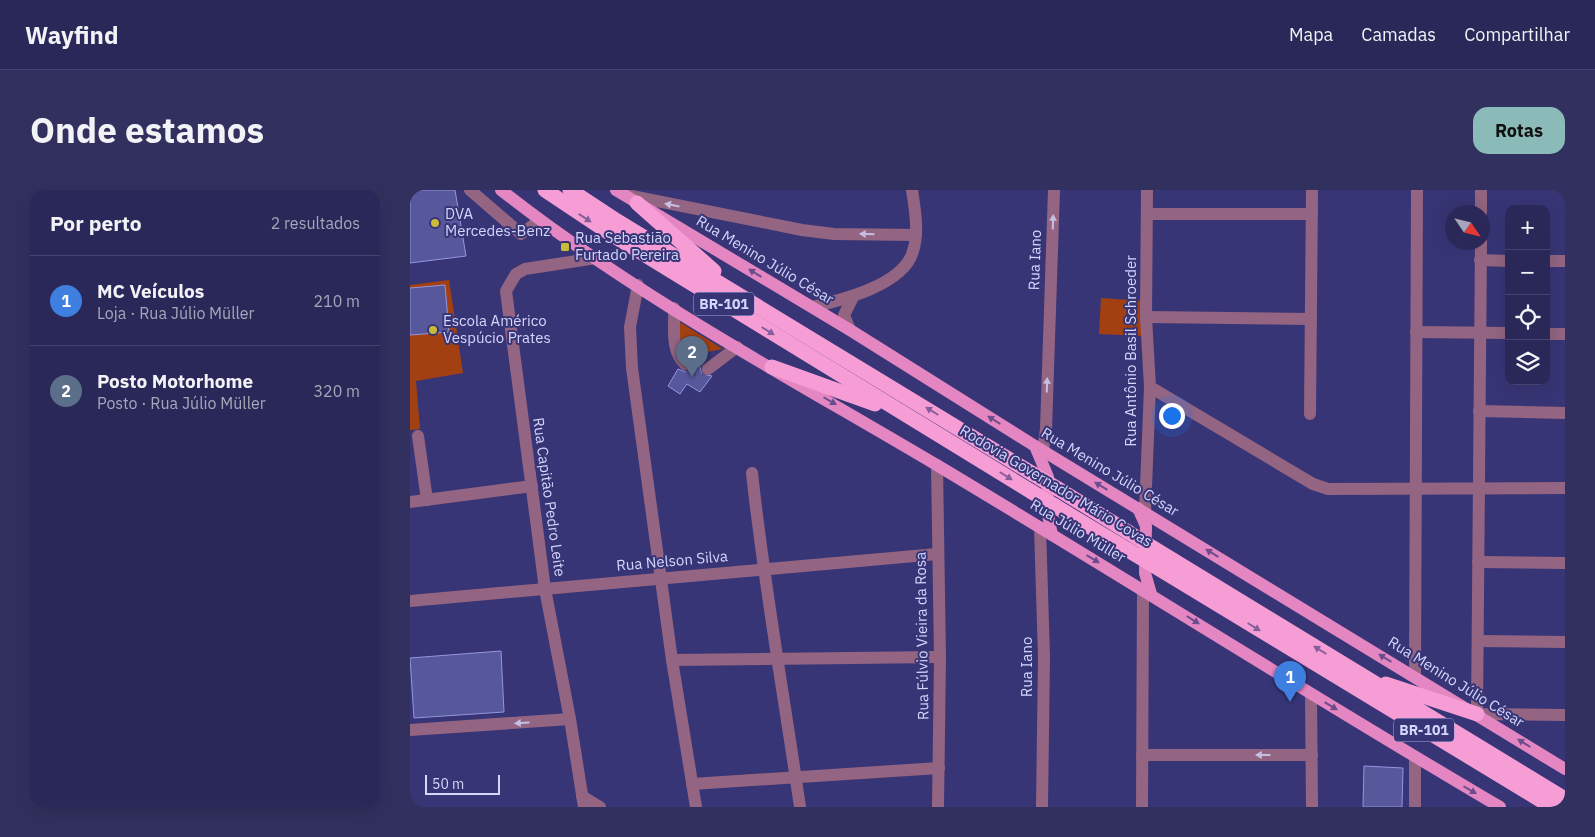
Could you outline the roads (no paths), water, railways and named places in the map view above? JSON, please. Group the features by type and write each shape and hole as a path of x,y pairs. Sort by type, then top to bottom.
{"highway":[{"name":"Rodovia Governador Mário Covas","path":"545,190 596,225 1032,492 1051,508 1128,550 1149,569 1546,804"},
{"name":"Rodovia Governador Mário Covas","path":"570,190 1128,532 1150,542 1361,676 1565,799"},
{"path":"637,203 743,297"},
{"path":"772,367 905,415"},
{"path":"1361,676 1477,714"}],"main road":[{"path":"501,190 540,220 638,285"},
{"name":"Rua Menino Júlio César","path":"618,192 850,330 1039,448 1565,769"},
{"name":"Rua Júlio Müller","path":"638,285 1142,589 1416,758 1500,807"},
{"path":"1039,448 1048,476 1052,535"},
{"path":"1048,476 1054,468 1064,463"},
{"path":"1036,525 1051,508"},
{"name":"Rua Antônio Basil Schroeder","path":"1141,510 1150,542 1149,569 1142,589"},
{"path":"1150,542 1156,525 1163,523"},
{"path":"1142,589 1149,569"}],"street":[{"path":"470,190 521,234 540,220"},
{"path":"812,307 852,297 901,271 912,257 916,235 912,190"},
{"name":"Rua Iano","path":"1039,448 1046,429 1054,190"},
{"name":"Rua Antônio Basil Schroeder","path":"1141,510 1150,387 1146,317 1148,190"},
{"path":"1310,414 1312,190"},
{"path":"1415,676 1417,190"},
{"path":"1481,190 1481,205"},
{"path":"618,192 802,230 834,234 916,235"},
{"path":"1147,214 1312,214"},
{"path":"1480,250 1477,714 1565,715"},
{"name":"Rua Capitão Pedro Leite","path":"583,802 570,720 545,589 506,292 516,274 526,269 596,258"},
{"path":"1480,260 1505,261"},
{"path":"1550,261 1565,261"},
{"path":"638,285 630,327 630,355 672,660 696,807"},
{"path":"850,330 844,315 852,297"},
{"path":"674,308 675,350 678,358 685,364"},
{"path":"1146,317 1311,319"},
{"path":"1416,332 1505,333"},
{"path":"1550,334 1565,334"},
{"path":"708,370 737,346"},
{"path":"1150,387 1313,484 1328,489 1565,488"},
{"path":"1479,411 1565,413"},
{"path":"418,436 427,500"},
{"name":"Rua Fúlvio Vieira da Rosa","path":"937,465 940,657 938,807"},
{"path":"752,473 763,570 800,807"},
{"path":"410,502 532,486"},
{"name":"Rua Iano","path":"1036,525 1044,657 1042,807"},
{"name":"Rua Nelson Silva","path":"410,601 937,554"},
{"path":"1478,562 1565,563"},
{"name":"Rua Antônio Basil Schroeder","path":"1142,589 1142,807"},
{"path":"1478,641 1565,642"},
{"path":"672,660 940,657"},
{"path":"1311,694 1312,807"},
{"path":"410,730 570,720"},
{"path":"1142,755 1312,755"},
{"path":"1415,807 1416,758"},
{"path":"692,784 939,768"},
{"path":"583,802 600,807"}],"tunnel":[{"path":"685,364 695,370 708,369"}],"place":[{"name":"DVA Mercedes-Benz","path":"435,223"},
{"name":"Rua Sebastião Furtado Pereira","path":"565,247"},
{"name":"Escola Américo Vespúcio Prates","path":"433,330"},
{"name":"Posto Motorhome","path":"692,377"},
{"name":"MC Veículos","path":"1290,702"}]}
